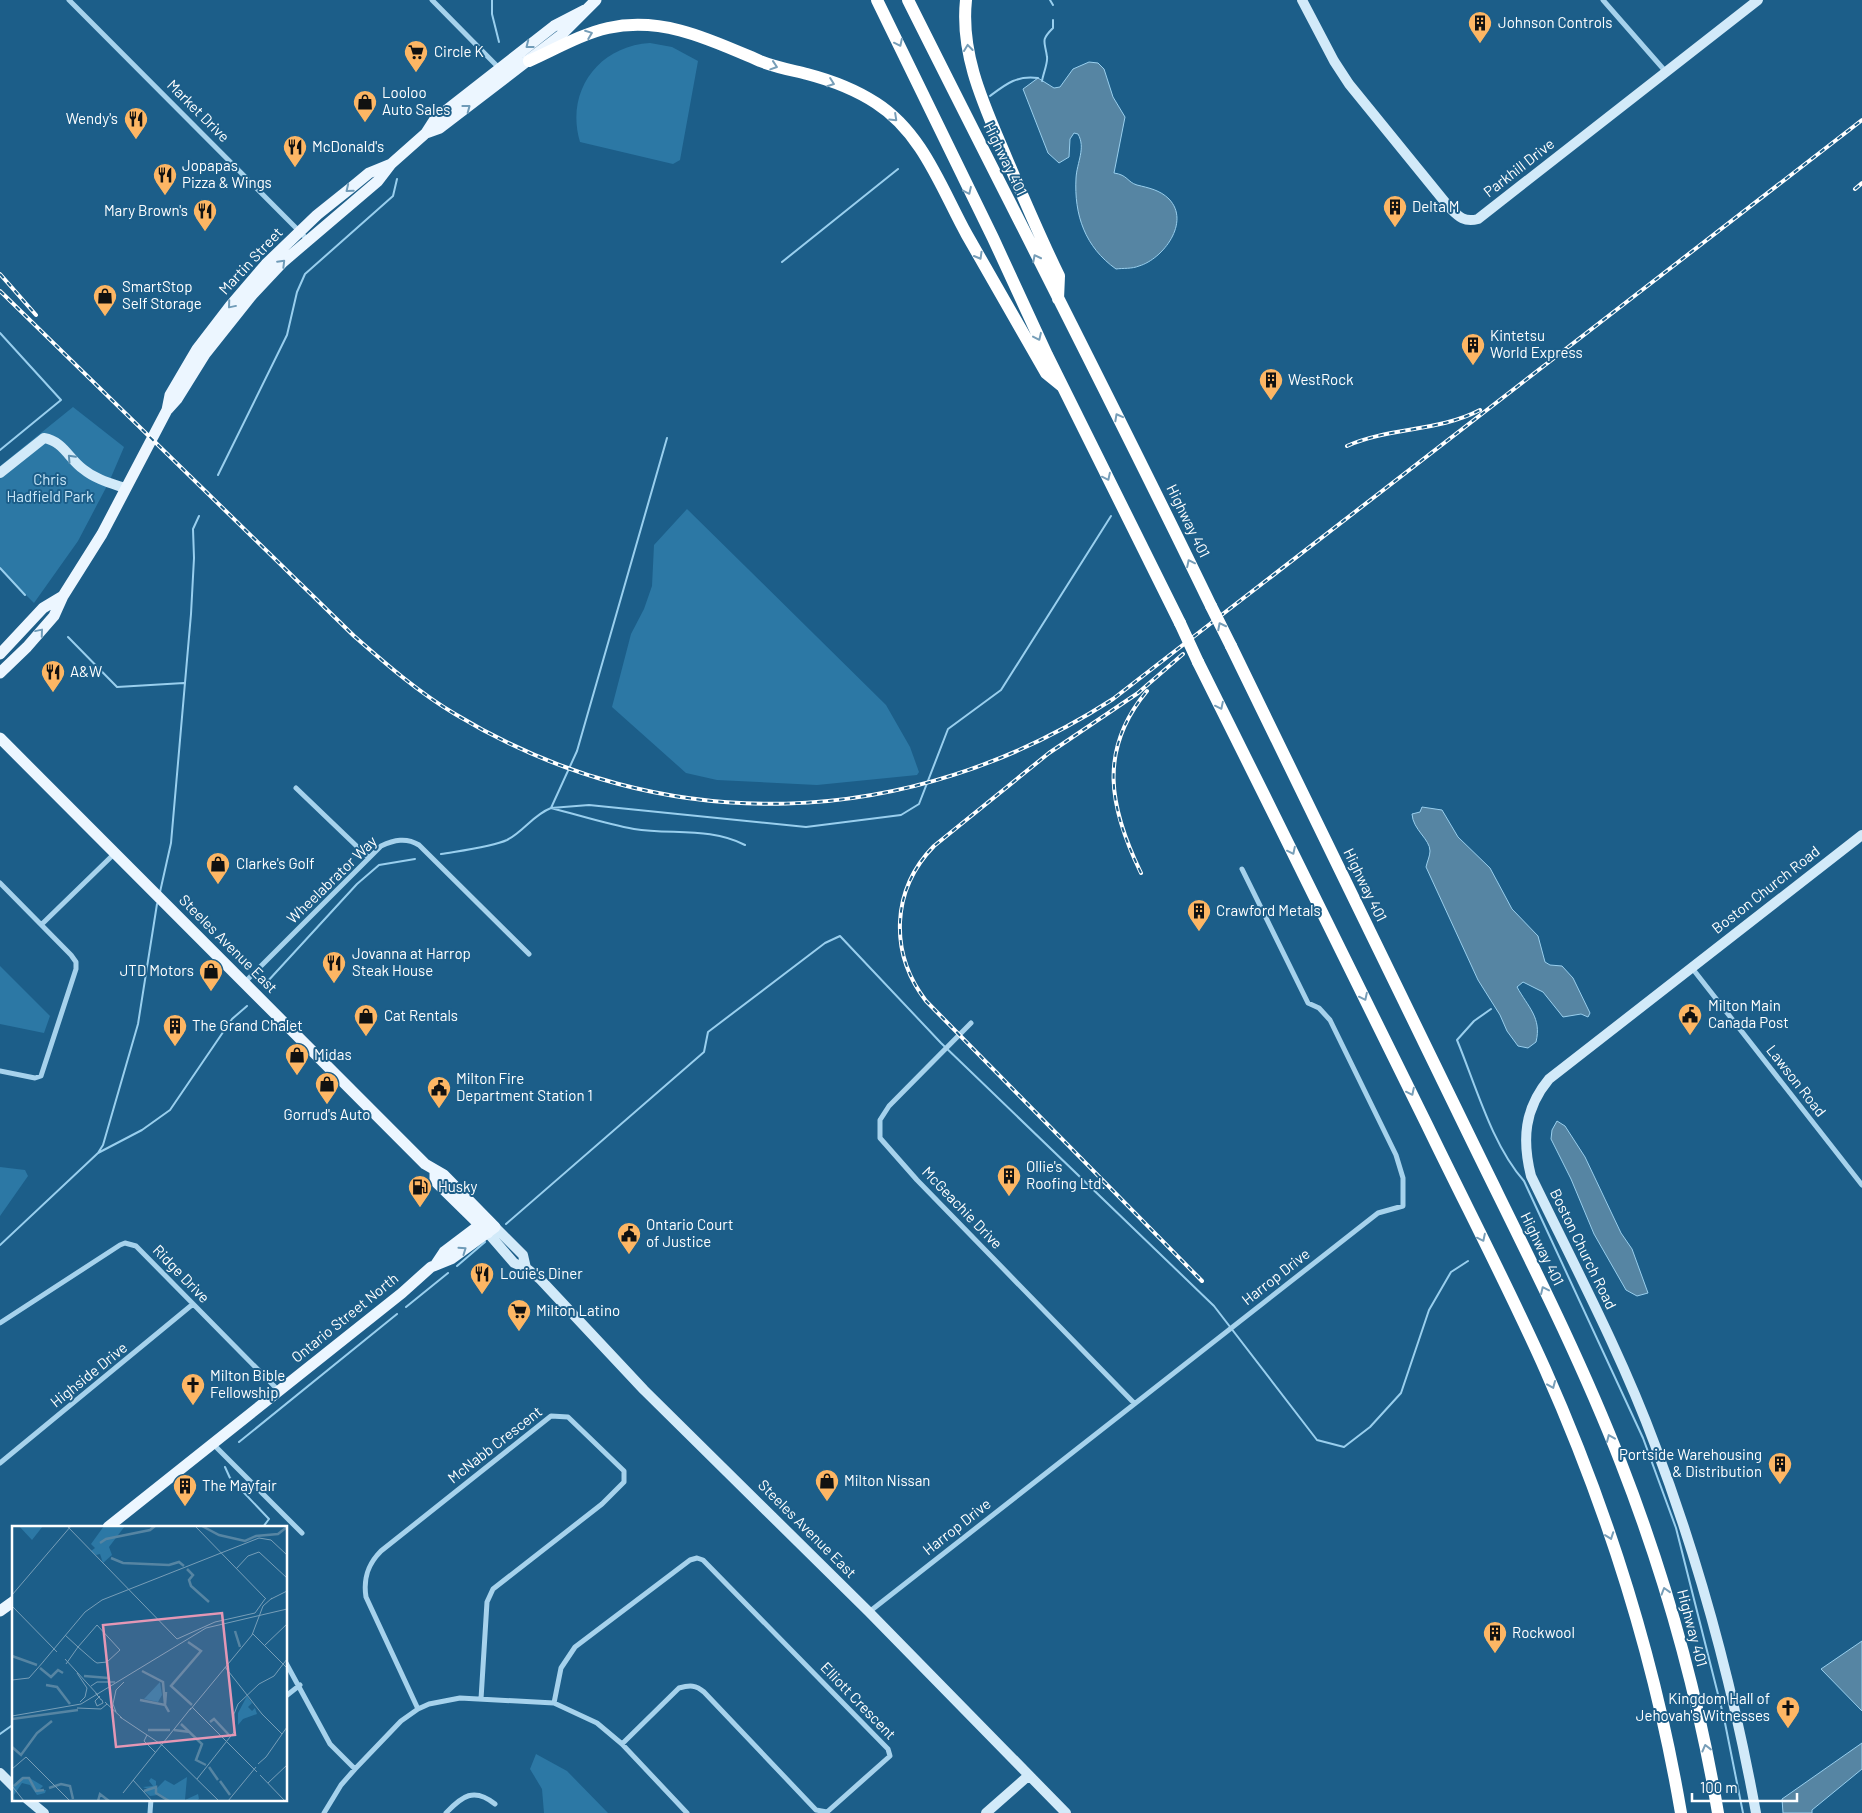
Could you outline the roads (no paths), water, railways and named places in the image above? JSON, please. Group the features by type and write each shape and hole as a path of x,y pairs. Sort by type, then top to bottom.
{"highway":[{"path":"877,0 1062,386 1545,1368 1587,1472 1639,1623 1660,1706 1681,1813"},
{"name":"Highway 401","path":"908,0 1058,301 1134,447 1526,1251 1621,1462 1671,1611 1710,1762 1718,1813"},
{"path":"966,0 965,27 969,57 978,92 1059,276 1058,301"},
{"path":"529,61 587,34 608,28 632,24 658,25 708,39 778,68 809,75 854,91 877,104 913,137 1046,373 1062,386"}],"main road":[{"name":"Martin Street","path":"504,72 529,61 561,35 596,0"},
{"name":"Martin Street","path":"0,673 54,616 63,596 102,534 167,410 177,400 205,354 252,294 283,262 378,181 391,164 426,133 440,128 554,26 585,10"},
{"name":"Martin Street","path":"167,410 170,395 214,326 266,264 299,231 369,173 391,164"},
{"name":"Martin Street","path":"0,654 43,608 63,596"},
{"path":"0,681 10,664"},
{"name":"Steeles Avenue East","path":"0,738 114,854 435,1172 435,1181 488,1226"},
{"name":"Ontario Street North","path":"109,1526 436,1264 451,1259 488,1226"},
{"path":"0,1611 12,1602"}],"street":[{"name":"Market Drive","path":"69,0 308,240"},
{"path":"432,0 504,72"},
{"name":"Parkhill Drive","path":"1302,0 1334,61 1349,84 1449,207 1457,216 1467,221 1478,219 1758,0"},
{"path":"1603,0 1666,72"},
{"path":"0,473 44,438 60,445 81,468 93,476 125,488"},
{"path":"296,788 369,858"},
{"name":"Boston Church Road","path":"1756,1813 1732,1700 1711,1614 1688,1538 1654,1442 1610,1340 1531,1176 1525,1141 1529,1111 1540,1090 1549,1079 1862,835"},
{"name":"Wheelabrator Way","path":"245,982 381,846 390,842 409,839 529,954"},
{"path":"42,924 114,854"},
{"name":"Harrop Drive","path":"869,1612 1378,1213 1403,1206 1403,1178 1396,1155 1330,1020 1319,1008 1308,1003 1242,869"},
{"path":"0,883 42,924 76,962 76,969 40,1076 35,1078 0,1071"},
{"name":"Lawson Road","path":"1692,968 1862,1186"},
{"name":"McGeachie Drive","path":"971,1023 889,1106 880,1120 880,1138 917,1180 1134,1403"},
{"name":"Steeles Avenue East","path":"488,1226 523,1256 526,1268 540,1279 644,1390 869,1612 1066,1813"},
{"name":"Ridge Drive","path":"0,1323 125,1243 136,1246 278,1390"},
{"name":"Highside Drive","path":"0,1463 193,1304"},
{"name":"McNabb Crescent","path":"418,1709 366,1597 365,1583 369,1567 381,1551 551,1416 568,1417 624,1471 624,1482 602,1504 493,1589 487,1602 481,1698"},
{"path":"212,1443 302,1533"},
{"name":"Elliott Crescent","path":"554,1702 561,1668 575,1646 690,1560 697,1558 703,1560 868,1728 888,1749 890,1756 827,1812 816,1810 704,1692 698,1687 689,1685 679,1688 622,1744"},
{"path":"288,1667 300,1685 330,1744 354,1768"},
{"path":"288,1694 300,1685"},
{"path":"324,1813 354,1768 383,1737 418,1709 460,1698 554,1702 597,1723 622,1744 687,1813"},
{"path":"0,1774 12,1785"},
{"path":"986,1813 1028,1776"},
{"path":"446,1813 458,1799 468,1794 489,1799 495,1804"},
{"path":"28,1800 44,1813"},
{"path":"150,1813 151,1800"}],"waterway":[{"path":"492,0 492,14 499,42"},
{"path":"1050,0 1053,5"},
{"path":"1042,81 1047,59 1045,39 1053,28 1053,20"},
{"path":"990,96 1018,79 1038,78"},
{"path":"782,262 898,169"},
{"path":"218,475 287,335 297,292 305,274 393,196 397,179"},
{"path":"0,333 61,400 0,450"},
{"path":"667,438 577,751 551,808 589,805 806,827 901,815 919,804 948,729 1001,690 1111,516"},
{"path":"160,892 171,843 191,614 194,558 193,529 199,516"},
{"path":"0,568 25,595"},
{"path":"68,637 117,687 184,683"},
{"path":"441,854 484,847 507,840 551,808 634,829 705,834 732,839 745,845"},
{"path":"267,982 357,884 379,865 415,859"},
{"path":"98,1153 103,1145 138,1024 157,904"},
{"path":"506,1224 704,1052 708,1032 825,943 840,936 941,1043 1214,1306 1317,1440 1344,1447 1370,1427 1401,1393 1429,1310 1451,1272 1468,1261"},
{"path":"0,1245 98,1153 142,1130 170,1110 232,1019 247,1006"},
{"path":"1491,1009 1474,1021 1457,1040 1494,1133 1524,1181 1643,1438 1676,1528 1724,1718 1743,1813"},
{"path":"457,1266 485,1242"},
{"path":"406,1307 448,1273"},
{"path":"239,1442 397,1314"},
{"path":"225,1467 230,1478 269,1519 264,1526"},
{"path":"0,1734 12,1725"}],"railway":[{"path":"0,291 354,636 403,677 441,705 535,755 618,784 702,800 786,804 871,795 954,775 1035,743 1113,699 1862,120"},
{"path":"1855,189 1862,183"},
{"path":"0,274 36,315"},
{"path":"1347,446 1380,435 1448,422 1480,410"},
{"path":"1183,654 1138,693 1049,753 934,846 920,863 909,882 900,922 901,942 906,963 914,982 926,1001 1202,1281"},
{"path":"1141,873 1122,826 1116,803 1114,780 1115,758 1121,736 1131,713 1147,691"}],"place":[{"name":"Johnson Controls","path":"1480,44"},
{"name":"Circle K","path":"416,73"},
{"name":"Looloo Auto Sales","path":"365,123"},
{"name":"Wendy's","path":"136,140"},
{"name":"McDonald's","path":"295,168"},
{"name":"Jopapas Pizza & Wings","path":"165,196"},
{"name":"Delta M","path":"1395,228"},
{"name":"Mary Brown's","path":"205,232"},
{"name":"SmartStop Self Storage","path":"105,317"},
{"name":"Kintetsu World Express","path":"1473,366"},
{"name":"WestRock","path":"1271,401"},
{"name":"A&W","path":"53,693"},
{"name":"Clarke's Golf","path":"218,885"},
{"name":"Crawford Metals","path":"1199,932"},
{"name":"Jovanna at Harrop Steak House","path":"334,984"},
{"name":"JTD Motors","path":"211,992"},
{"name":"Milton Main Canada Post","path":"1690,1036"},
{"name":"Cat Rentals","path":"366,1037"},
{"name":"The Grand Chalet","path":"175,1047"},
{"name":"Midas","path":"297,1076"},
{"name":"Gorrud's Auto","path":"327,1105"},
{"name":"Milton Fire Department Station 1","path":"439,1109"},
{"name":"Ollie's Roofing Ltd.","path":"1009,1197"},
{"name":"Husky","path":"420,1208"},
{"name":"Ontario Court of Justice","path":"629,1255"},
{"name":"Louie's Diner","path":"482,1295"},
{"name":"Milton Latino","path":"519,1332"},
{"name":"Milton Bible Fellowship","path":"193,1406"},
{"name":"Portside Warehousing & Distribution","path":"1780,1485"},
{"name":"Milton Nissan","path":"827,1502"},
{"name":"The Mayfair","path":"185,1507"},
{"name":"Rockwool","path":"1495,1654"},
{"name":"Kingdom Hall of Jehovah's Witnesses","path":"1788,1729"}],"park label":[{"name":"Chris Hadfield Park","path":"50,488"}]}
